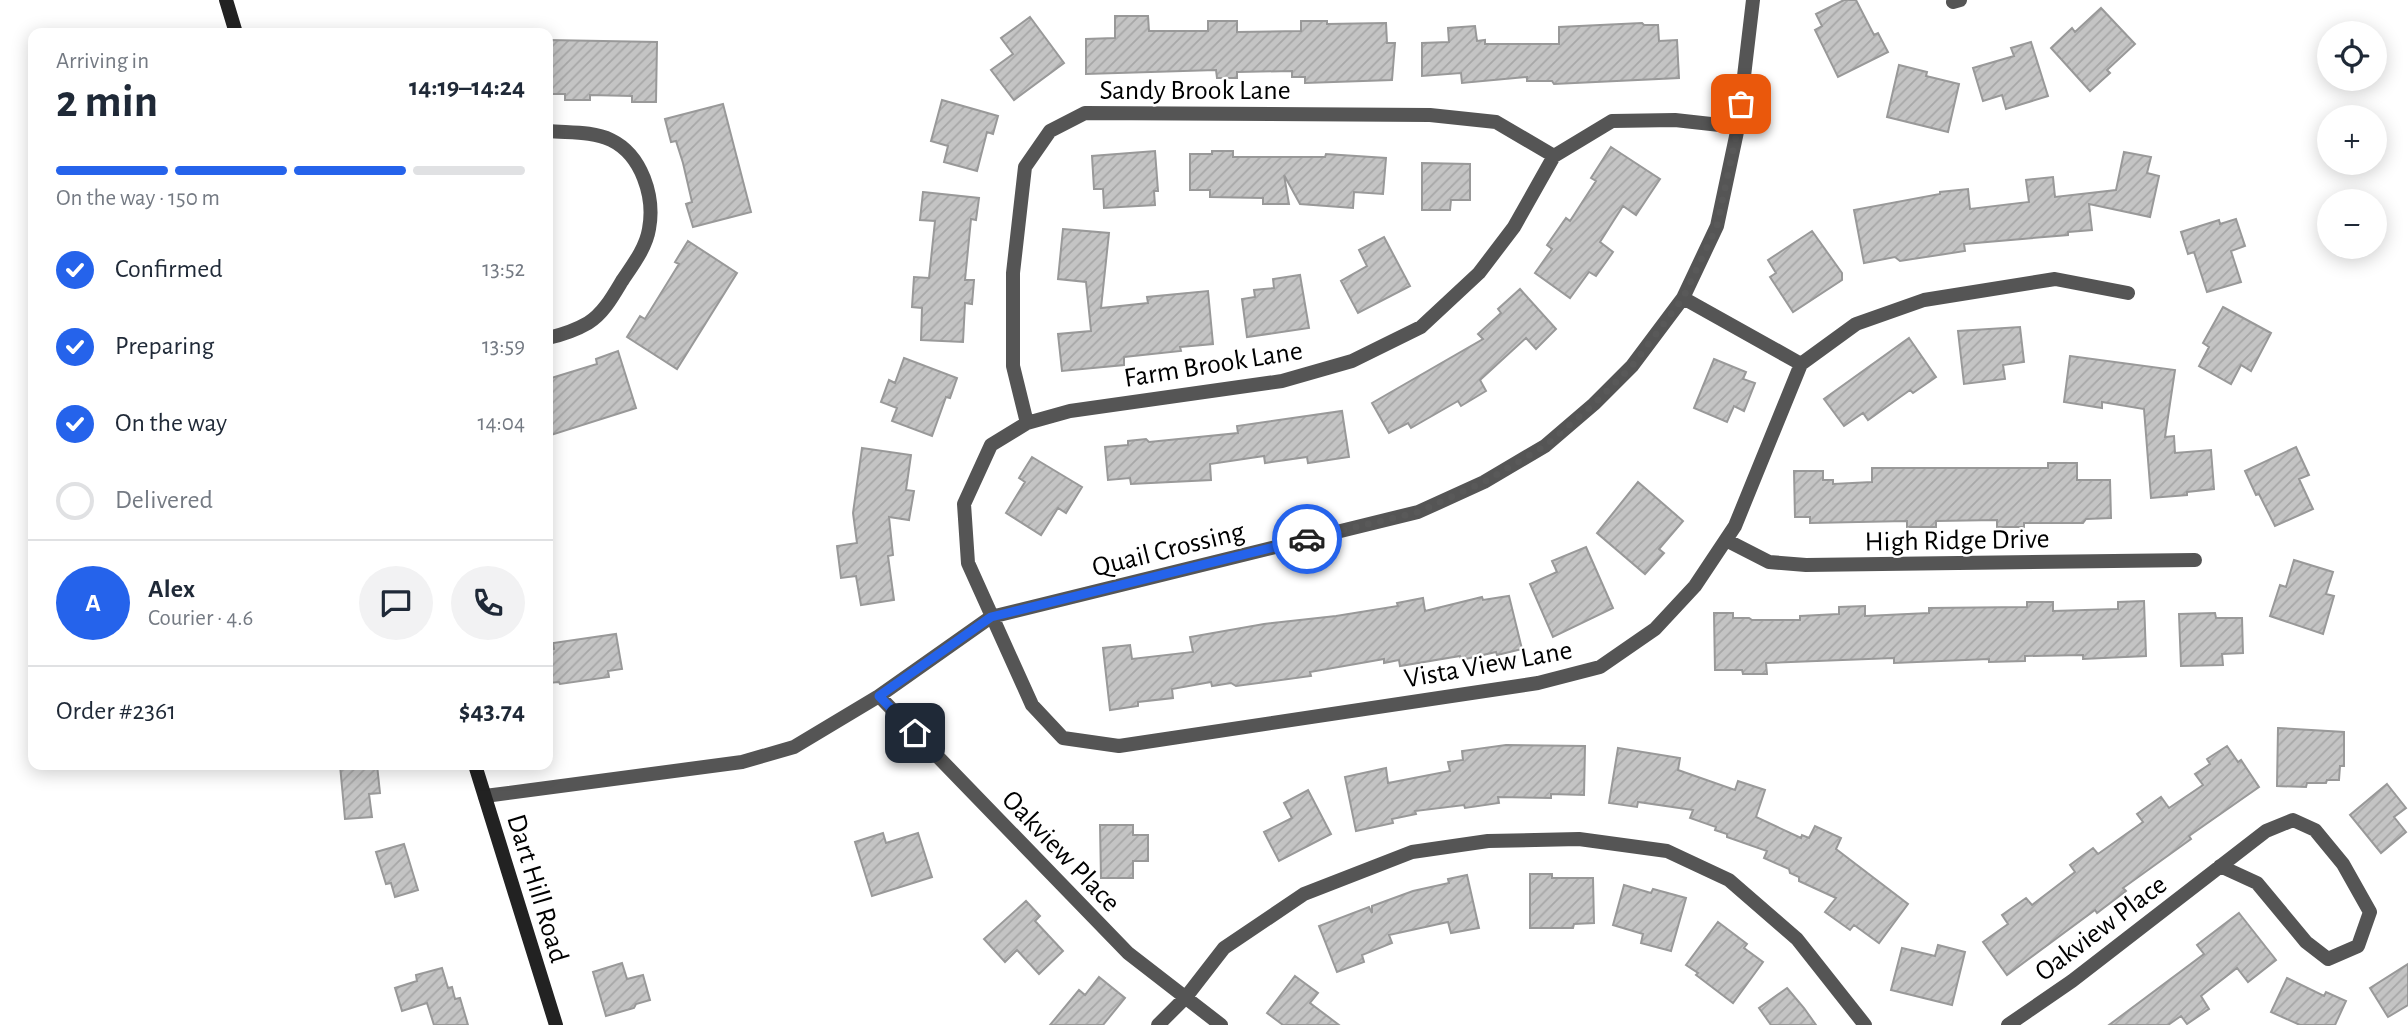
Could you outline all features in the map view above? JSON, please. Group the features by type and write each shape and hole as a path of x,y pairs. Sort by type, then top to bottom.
{"main road":[{"path":"226,0 234,28"},
{"name":"Dart Hill Road","path":"477,770 556,1025"}],"street":[{"name":"Quail Crossing","path":"485,796 742,762 794,747 879,696 991,617 1418,512 1484,482 1545,446 1594,404 1632,366 1683,298 1717,226 1738,127 1753,0"},
{"name":"Sandy Brook Lane","path":"1027,423 1013,366 1013,273 1025,167 1050,131 1085,113 1430,115 1496,122 1553,156"},
{"path":"1553,156 1612,121 1675,120 1738,127"},
{"path":"553,131 591,133 623,147 633,157 642,174 651,207 649,231 639,255 608,304 589,323 553,336"},
{"name":"Farm Brook Lane","path":"991,617 968,563 964,504 991,445 1027,423 1070,411 1282,381 1352,361 1421,327 1479,273 1514,227 1553,156"},
{"path":"1683,298 1801,363 1856,324 1924,300 2055,279 2127,293"},
{"name":"Vista View Lane","path":"991,617 1032,705 1063,738 1119,746 1538,682 1600,667 1655,629 1695,586 1726,540 1735,526 1801,363"},
{"name":"High Ridge Drive","path":"1726,540 1769,562 1806,565 2195,560"},
{"name":"Oakview Place","path":"879,696 1128,953 1221,1025"},
{"name":"Oakview Place","path":"2008,1025 2071,981 2220,866 2266,831 2293,820 2315,830 2343,864 2370,912 2358,946 2328,959 2306,942 2256,883 2220,866"},
{"path":"1158,1025 1186,997 1224,948 1304,894 1412,852 1488,841 1579,839 1667,851 1729,880 1797,939 1865,1025"}],"building":[{"path":"1844,0 1856,0 1874,35 1878,33 1888,52 1838,77 1815,30 1822,26 1816,14"},
{"path":"2101,8 2135,44 2107,70 2110,73 2090,91 2051,48 2072,28 2075,32"},
{"path":"1115,16 1148,16 1149,31 1208,31 1208,21 1237,21 1237,32 1301,31 1301,21 1327,21 1327,24 1386,23 1387,43 1395,43 1392,80 1305,83 1305,77 1292,77 1292,71 1237,72 1237,78 1217,78 1216,70 1086,74 1086,39 1115,38"},
{"path":"1030,17 1064,63 1014,100 991,70 1013,54 1001,38"},
{"path":"1642,23 1658,25 1659,41 1677,40 1679,78 1554,84 1552,81 1527,81 1527,77 1462,83 1461,73 1422,76 1422,43 1449,42 1448,28 1475,26 1477,41 1485,40 1485,44 1559,44 1559,27"},
{"path":"553,40 657,42 656,102 632,102 632,96 590,95 590,100 565,100 565,94 553,94"},
{"path":"2031,42 2048,96 2006,109 2002,95 1983,101 1973,68 2014,56 2011,48"},
{"path":"1899,65 1927,72 1926,76 1959,84 1948,132 1887,117"},
{"path":"942,100 998,116 993,134 987,132 977,171 944,162 948,146 931,141"},
{"path":"723,104 751,212 693,227 686,204 692,202 683,163 676,141 671,142 665,119"},
{"path":"1611,147 1660,179 1636,215 1623,206 1600,242 1613,252 1596,276 1589,272 1570,298 1535,273 1552,249 1547,245 1566,218 1570,221 1596,181 1591,178"},
{"path":"1155,151 1158,191 1154,191 1155,205 1104,208 1103,189 1094,189 1092,156"},
{"path":"1212,151 1233,151 1233,157 1325,157 1326,154 1386,158 1383,194 1354,192 1353,208 1300,204 1284,175 1289,204 1263,204 1263,198 1210,197 1210,190 1190,190 1190,154 1212,154"},
{"path":"2124,152 2151,157 2147,173 2159,176 2150,217 2089,204 2092,230 2068,232 2068,235 1964,244 1965,251 1900,261 1895,257 1864,263 1854,210 1940,192 1968,189 1970,209 2029,202 2026,180 2053,177 2055,197 2116,190"},
{"path":"1422,163 1470,164 1470,200 1451,200 1450,210 1422,210"},
{"path":"923,192 979,198 976,220 971,219 965,280 974,280 972,304 965,303 963,342 921,340 922,308 912,307 914,277 929,278 935,221 920,220"},
{"path":"2236,219 2245,246 2231,251 2241,282 2207,292 2194,252 2188,254 2181,232 2219,220 2220,224"},
{"path":"1063,229 1109,233 1101,308 1148,303 1147,297 1208,291 1213,344 1180,347 1181,351 1124,357 1124,365 1062,371 1058,334 1091,331 1086,282 1058,279"},
{"path":"1812,231 1842,273 1842,280 1793,312 1770,277 1776,273 1768,260"},
{"path":"1384,237 1410,286 1358,313 1341,281 1367,266 1359,250"},
{"path":"688,241 737,273 677,369 627,337 640,316 645,319 679,264 675,262"},
{"path":"1300,275 1309,328 1247,337 1242,299 1255,297 1254,290 1274,288 1273,279"},
{"path":"1520,289 1556,329 1536,349 1526,338 1480,380 1486,391 1461,406 1458,401 1411,428 1408,423 1389,433 1372,403 1483,339 1478,334 1501,313 1498,309"},
{"path":"2223,307 2271,333 2251,371 2241,365 2231,384 2199,366 2209,347 2203,343"},
{"path":"2020,327 2024,362 2003,365 2005,379 1964,384 1958,331"},
{"path":"1909,338 1936,377 1913,393 1910,390 1868,420 1863,413 1844,426 1824,399"},
{"path":"618,351 636,408 553,434 553,377 597,364 596,359"},
{"path":"2070,356 2175,370 2165,437 2174,436 2175,453 2211,450 2214,489 2187,492 2187,495 2151,498 2144,409 2102,402 2102,408 2064,402"},
{"path":"904,358 957,378 950,398 946,397 932,436 892,421 897,408 881,402 889,380 895,383"},
{"path":"1714,359 1746,372 1743,379 1755,383 1744,411 1734,406 1727,422 1694,408"},
{"path":"1342,411 1349,457 1308,463 1307,457 1265,463 1264,456 1210,464 1211,480 1131,484 1130,478 1108,480 1105,447 1128,445 1128,441 1146,439 1149,442 1238,433 1237,426"},
{"path":"2296,447 2309,475 2299,479 2313,509 2275,526 2245,471"},
{"path":"862,448 911,455 906,490 914,491 909,520 889,517 893,555 888,556 894,600 861,605 856,576 841,578 837,546 857,543 853,513"},
{"path":"1032,457 1082,487 1066,513 1058,508 1041,535 1006,513 1025,482 1019,478"},
{"path":"2048,463 2077,463 2077,480 2110,480 2111,518 2086,519 2083,523 2024,523 2024,527 1997,527 1997,520 1936,521 1936,527 1907,527 1907,521 1810,523 1810,517 1795,517 1794,471 1823,471 1823,480 1833,480 1833,484 1872,482 1872,468 2048,468"},
{"path":"1638,482 1683,521 1659,549 1664,553 1645,574 1597,533"},
{"path":"1586,547 1613,608 1553,637 1530,584 1557,572 1552,561"},
{"path":"2294,560 2333,572 2326,594 2334,596 2323,634 2270,616 2280,585 2286,587"},
{"path":"1509,596 1522,649 1497,655 1496,652 1461,660 1460,656 1400,666 1399,660 1384,663 1384,659 1310,672 1311,676 1236,686 1231,683 1212,686 1211,682 1172,689 1173,698 1138,702 1138,706 1110,710 1103,648 1130,645 1132,659 1193,652 1190,637 1398,606 1397,603 1423,598 1425,611 1482,597 1483,600"},
{"path":"2144,601 2146,656 2083,659 2083,655 2025,656 2025,661 1989,662 1989,659 1894,663 1894,658 1766,663 1767,674 1715,670 1714,613 1733,613 1733,618 1752,620 1800,620 1800,616 1839,614 1839,607 1865,606 1865,616 1929,613 1929,608 2027,607 2027,602 2053,602 2053,611 2118,609 2118,602"},
{"path":"2215,613 2216,618 2242,618 2243,653 2222,654 2223,665 2181,666 2179,614"},
{"path":"616,634 622,669 608,671 609,677 560,684 553,683 553,643"},
{"path":"2278,728 2344,732 2344,766 2340,766 2339,780 2307,783 2306,787 2277,786"},
{"path":"1506,745 1585,746 1584,795 1551,794 1551,798 1498,797 1499,803 1415,811 1416,814 1392,819 1393,823 1356,831 1345,777 1386,768 1388,783 1450,771 1448,762 1463,760 1462,751"},
{"path":"2227,746 2238,762 2241,760 2259,787 2189,836 2191,839 2123,888 2126,891 2097,913 2095,910 2007,975 1983,942 2008,924 2002,915 2026,898 2032,905 2075,872 2070,865 2093,848 2098,854 2143,822 2137,814 2161,797 2169,808 2203,785 2195,774 2210,764 2207,759"},
{"path":"1618,748 1680,758 1678,770 1735,790 1738,781 1765,790 1756,817 1801,838 1802,835 1809,838 1815,826 1841,838 1836,849 1908,904 1879,943 1854,925 1850,930 1825,912 1836,898 1799,881 1799,877 1790,873 1789,869 1764,858 1767,851 1727,837 1727,834 1715,830 1716,827 1690,818 1693,810 1638,802 1637,807 1609,803"},
{"path":"340,770 378,770 380,793 369,794 372,817 345,819"},
{"path":"2387,784 2406,808 2394,817 2406,832 2381,853 2350,815"},
{"path":"1308,790 1331,834 1279,861 1264,832 1292,818 1284,803"},
{"path":"1100,825 1133,825 1133,835 1148,835 1148,861 1133,861 1133,878 1101,878"},
{"path":"883,833 886,843 918,833 932,877 872,896 855,842"},
{"path":"404,844 418,890 395,897 391,883 386,884 376,852"},
{"path":"1530,874 1552,874 1552,878 1593,878 1594,923 1574,924 1573,928 1530,928"},
{"path":"1467,875 1479,928 1451,933 1448,922 1389,935 1392,943 1362,955 1364,962 1337,972 1319,926 1369,907 1372,913 1372,906"},
{"path":"1624,885 1651,893 1653,889 1686,898 1671,951 1641,943 1643,934 1613,925"},
{"path":"1026,901 1040,916 1035,921 1063,951 1039,974 1017,950 1005,962 984,939"},
{"path":"2239,913 2276,960 2248,982 2237,968 2201,996 2209,1009 2187,1024 2181,1016 2168,1025 2109,1025 2204,954 2197,945"},
{"path":"1718,922 1747,944 1744,948 1763,962 1733,1003 1686,965"},
{"path":"1938,945 1965,952 1952,1005 1891,990 1902,948 1935,956"},
{"path":"622,963 627,979 643,975 650,1000 606,1016 593,972"},
{"path":"2408,964 2408,1005 2388,1017 2370,988"},
{"path":"442,968 448,988 452,987 455,999 460,998 468,1025 434,1025 427,1003 402,1011 395,988 417,981 416,975"},
{"path":"1295,976 1318,993 1310,1003 1339,1025 1283,1025 1267,1013"},
{"path":"1099,977 1125,998 1103,1025 1050,1025 1079,990 1085,995"},
{"path":"2287,978 2324,996 2326,992 2346,1001 2335,1025 2300,1025 2271,1012"},
{"path":"1787,988 1816,1025 1771,1025 1759,1008"}],"way so far":[{"path":"1307,539 1418,512 1484,482 1545,446 1594,404 1632,366 1683,298 1717,226 1741,104"}],"route":[{"path":"915,733 879,696 991,617 1307,539"}]}
